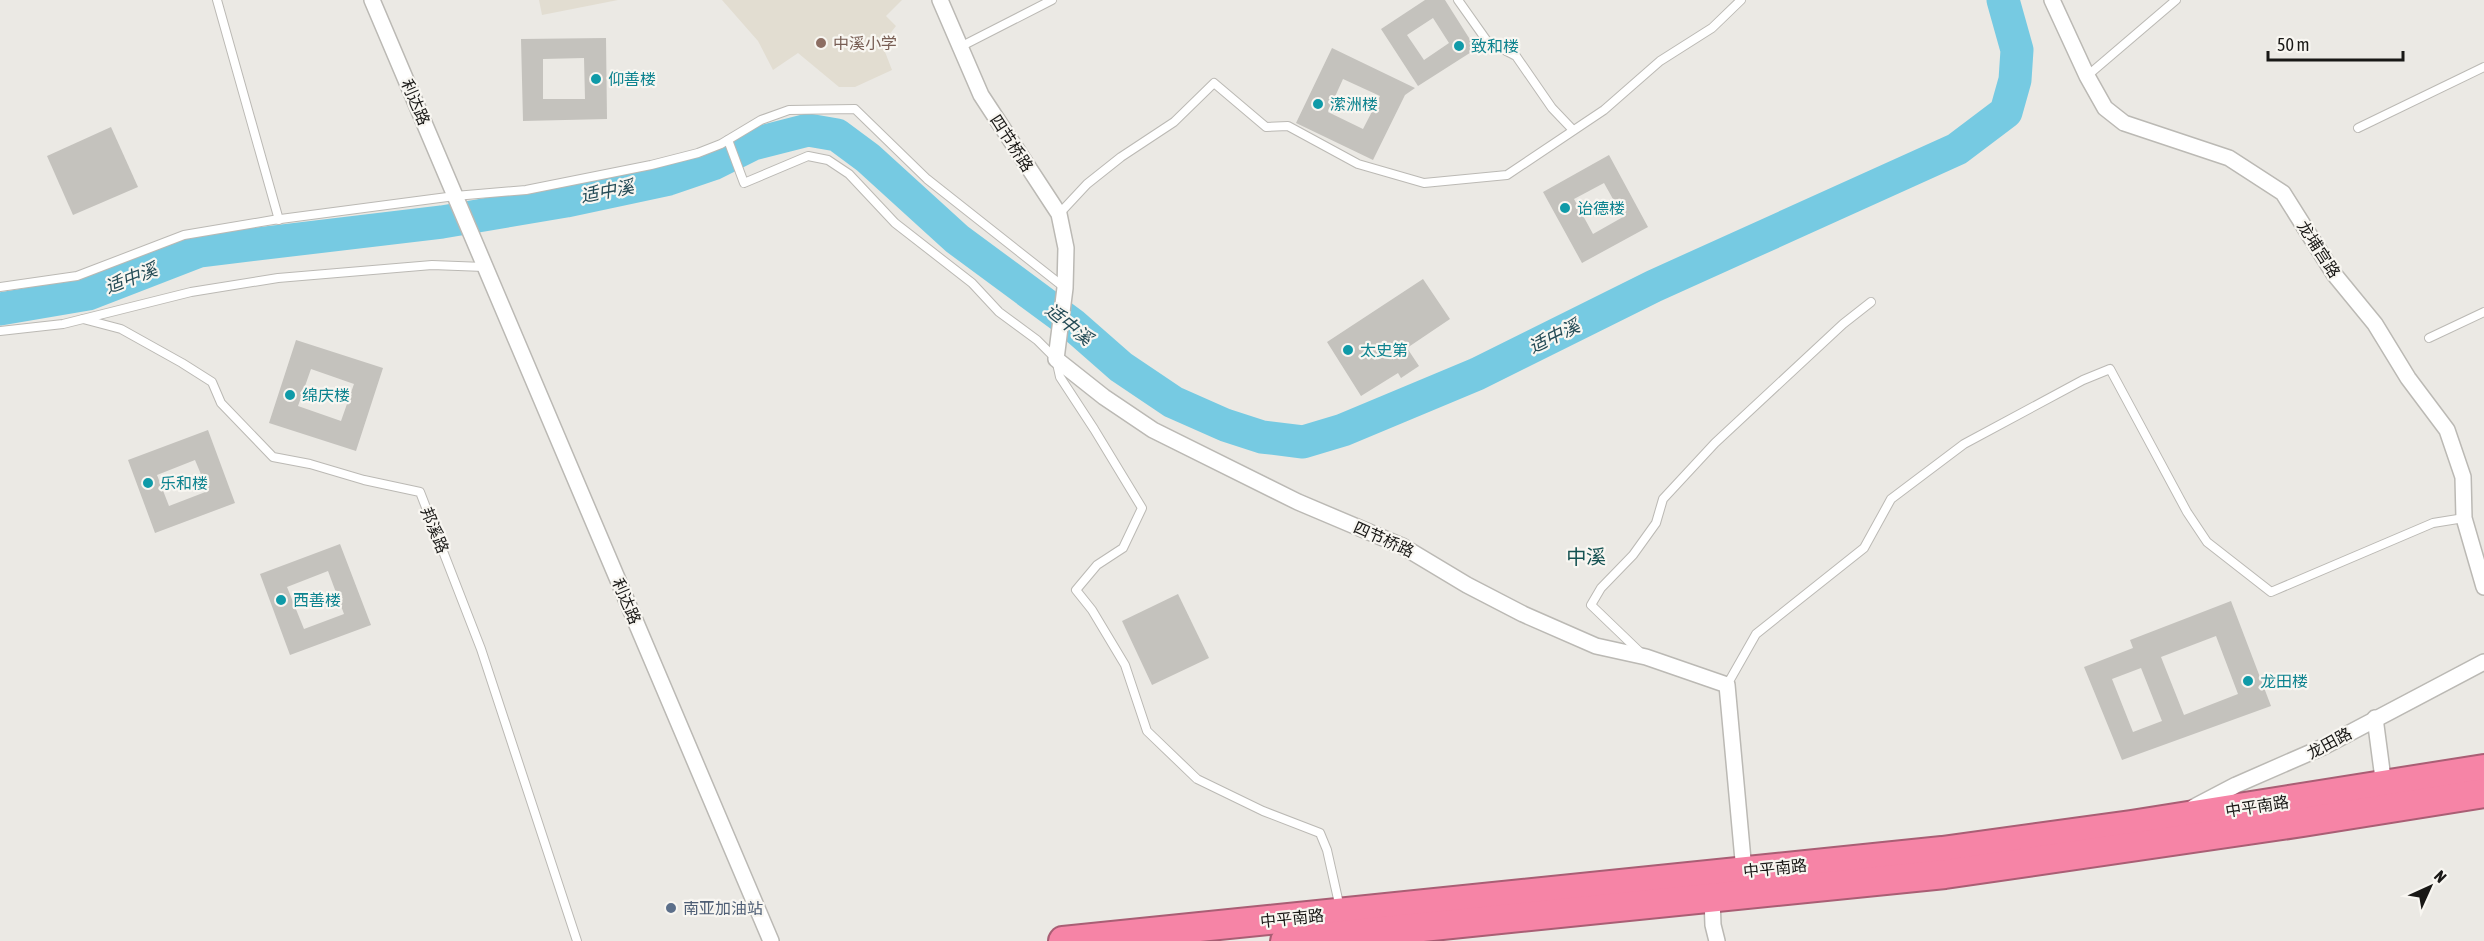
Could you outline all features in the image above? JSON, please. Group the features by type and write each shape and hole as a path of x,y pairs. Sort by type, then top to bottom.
{"highway":[{"name":"中平南路","path":"1063,941 1942,851 2171,819 2484,769"},
{"path":"1285,941 1945,874 2303,822 2484,792"}],"street":[{"name":"利达路","path":"372,0 771,941"},
{"name":"四节桥路","path":"940,0 981,95 1059,214 1066,248 1065,288 1056,359 1104,398 1178,443 1298,502 1402,546 1467,585 1523,614 1596,646 1646,657 1727,686"},
{"name":"龙埔宫路","path":"2052,0 2087,76 2105,108 2124,123 2229,158 2283,194 2334,274 2375,324 2408,378 2447,430 2463,477 2463,518 2484,588"},
{"name":"龙田路","path":"2171,819 2235,786 2323,747 2484,662"},
{"path":"1727,686 1744,871"},
{"path":"2375,718 2384,786"},
{"path":"1712,898 1713,925 1718,941"}],"lane":[{"path":"217,0 279,220"},
{"path":"960,47 1052,0"},
{"path":"1458,0 1487,41 1516,56 1552,108 1573,130"},
{"path":"1059,214 1088,184 1121,157 1174,122 1214,83 1266,127 1288,126 1358,164 1424,183 1507,175 1604,110 1660,61 1712,28 1741,0"},
{"path":"2087,76 2176,0"},
{"path":"2358,128 2484,67"},
{"path":"0,287 77,276 184,235 279,220 526,190 651,165 710,150 761,120 789,110 855,110 927,179 1065,288"},
{"path":"728,141 744,183 808,156 828,160 849,174 895,222 972,283 999,312 1037,340 1056,359 1060,377 1142,508 1124,548 1098,566 1076,590 1092,610 1125,665 1148,731 1197,779 1263,811 1320,833 1327,850 1341,913"},
{"path":"0,331 63,324 191,292 278,278 432,265 483,264"},
{"path":"1646,657 1591,605 1601,588 1633,555 1656,523 1663,499 1716,442 1835,331 1871,303"},
{"path":"2429,338 2484,312"},
{"name":"邦溪路","path":"83,319 122,329 212,382 221,403 273,458 310,464 364,480 420,492 481,649 577,941"},
{"path":"1727,686 1756,633 1864,548 1891,499 1964,444 2083,380 2110,369 2187,512 2207,542 2271,592 2433,523 2463,518"}],"shaded area":[{"path":"539,0 618,0 542,15"},
{"name":"中溪小学","path":"722,0 902,0 886,16 896,26 882,44 892,70 855,87 839,87 798,53 773,70 758,41"}],"building":[{"name":"致和楼","path":"1425,0 1445,0 1476,49 1418,86 1381,29","holes":["1433,18 1449,43 1424,60 1407,35"]},
{"name":"仰善楼","path":"606,38 607,119 523,121 521,39","holes":["584,58 585,99 543,99 543,59"]},
{"name":"潆洲楼","path":"1332,48 1415,88 1405,95 1373,160 1296,123","holes":["1343,79 1380,96 1363,129 1328,112"]},
{"path":"111,127 138,187 73,215 47,156"},
{"name":"诒德楼","path":"1609,155 1648,227 1582,263 1543,192","holes":["1604,183 1623,217 1593,234 1574,199"]},
{"path":"1423,279 1450,319 1407,348 1419,366 1401,378 1398,373 1361,396 1327,342"},
{"name":"绵庆楼","path":"296,340 383,368 356,451 269,423","holes":["311,369 354,384 341,421 298,406"]},
{"name":"乐和楼","path":"208,430 235,503 155,533 128,460","holes":["195,460 208,491 169,506 157,475"]},
{"name":"西善楼","path":"340,544 371,625 290,655 260,574","holes":["328,571 344,614 304,629 287,587"]},
{"path":"1178,594 1209,658 1152,685 1122,621"},
{"name":"龙田楼","path":"2231,601 2271,706 2122,760 2084,667 2133,648 2130,640","holes":["2216,636 2238,694 2184,715 2161,657","2141,668 2162,721 2133,732 2112,679"]}],"waterway":[{"name":"适中溪","path":"0,309 88,294 199,251 442,222 566,201 669,179 713,164 753,144 808,130 837,135 868,158 957,239 1072,324 1121,367 1173,402 1225,425 1262,437 1303,442 1343,430 1477,374 1654,286 1957,149 2006,112 2015,80 2017,50 2003,0"}],"place":[{"name":"中溪小学","path":"821,43"},
{"name":"致和楼","path":"1459,46"},
{"name":"仰善楼","path":"596,79"},
{"name":"潆洲楼","path":"1318,104"},
{"name":"诒德楼","path":"1565,208"},
{"name":"太史第","path":"1348,350"},
{"name":"绵庆楼","path":"290,395"},
{"name":"乐和楼","path":"148,483"},
{"name":"西善楼","path":"281,600"},
{"name":"龙田楼","path":"2248,681"},
{"name":"南亚加油站","path":"671,908"}],"district":[{"name":"中溪","path":"1586,556"}]}
